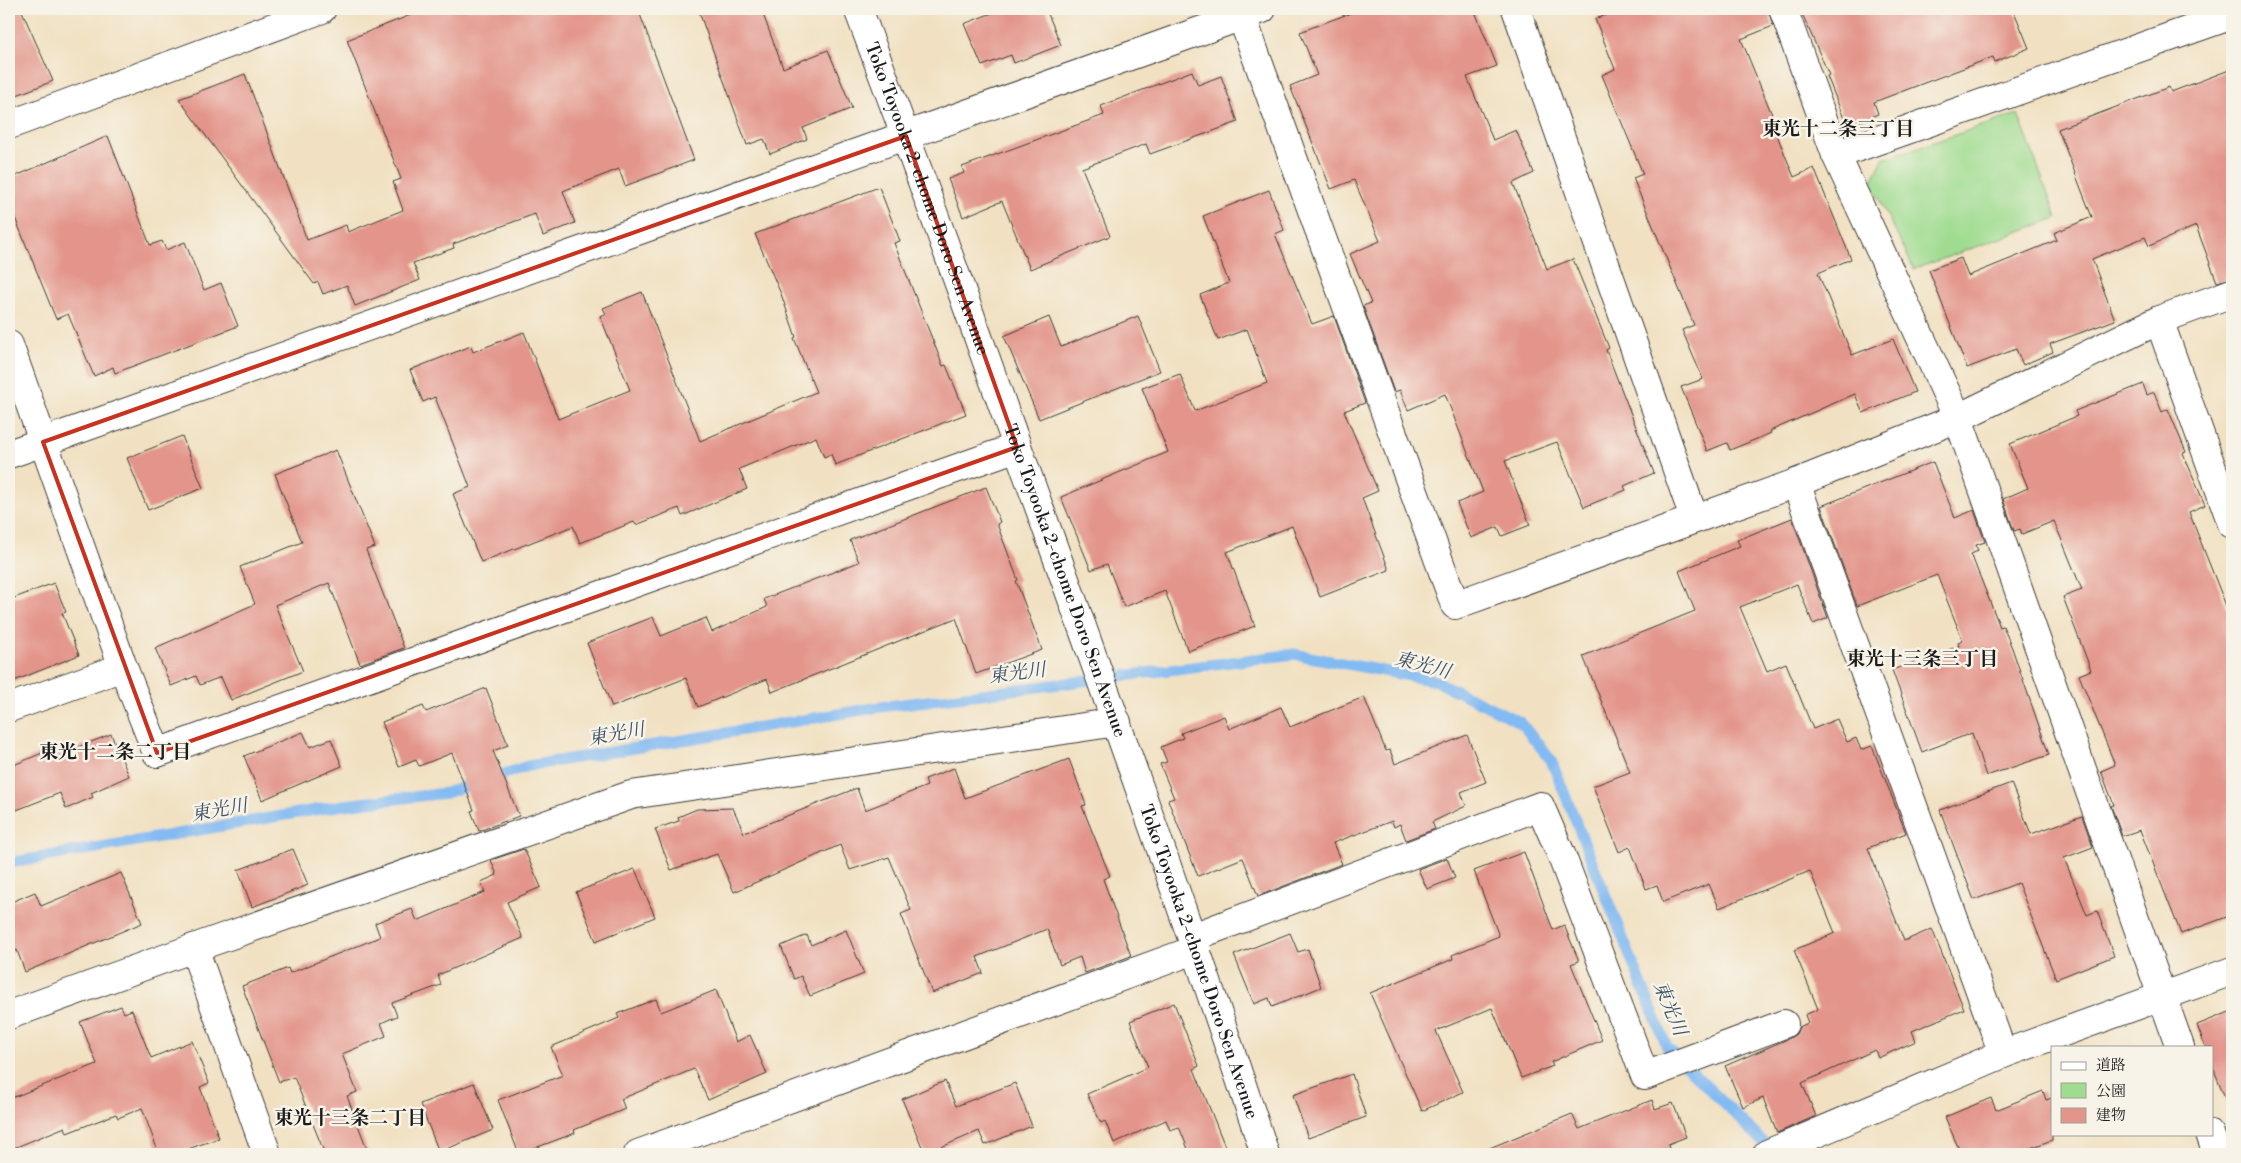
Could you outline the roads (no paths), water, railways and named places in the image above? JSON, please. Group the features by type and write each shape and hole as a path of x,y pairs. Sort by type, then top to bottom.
{"street":[{"path":"9,125 322,9"},
{"name":"Toko Toyooka 2-chome Doro Sen Avenue","path":"858,9 906,136 1117,722 1195,943 1265,1154"},
{"path":"1516,9 1694,518"},
{"path":"1783,9 1836,155 1958,418 2180,1046"},
{"path":"9,454 906,136 1248,11 1455,605 1796,483 1958,418 2159,320 2232,293"},
{"path":"1836,155 2232,15"},
{"path":"2159,320 2232,524"},
{"path":"9,345 124,667 158,754 1017,448"},
{"path":"1796,483 2004,1054"},
{"path":"9,708 124,667"},
{"path":"9,1015 631,795 1117,722"},
{"path":"638,1154 1195,943 1540,806 1565,863 1645,1076 1784,1024"},
{"path":"194,948 267,1154"},
{"path":"1778,1150 2004,1054 2232,971"},
{"path":"2211,1136 2217,1154"}],"waterway":[{"name":"東光川","path":"9,863 344,805 446,793 528,766 880,707 1294,654 1436,681 1520,722 1551,760 1667,1047 1772,1151"}],"district":[{"name":"東光十二条三丁目","path":"1838,128"},
{"name":"東光十三条三丁目","path":"1922,658"},
{"name":"東光十二条二丁目","path":"115,751"},
{"name":"東光十三条二丁目","path":"350,1117"}]}
